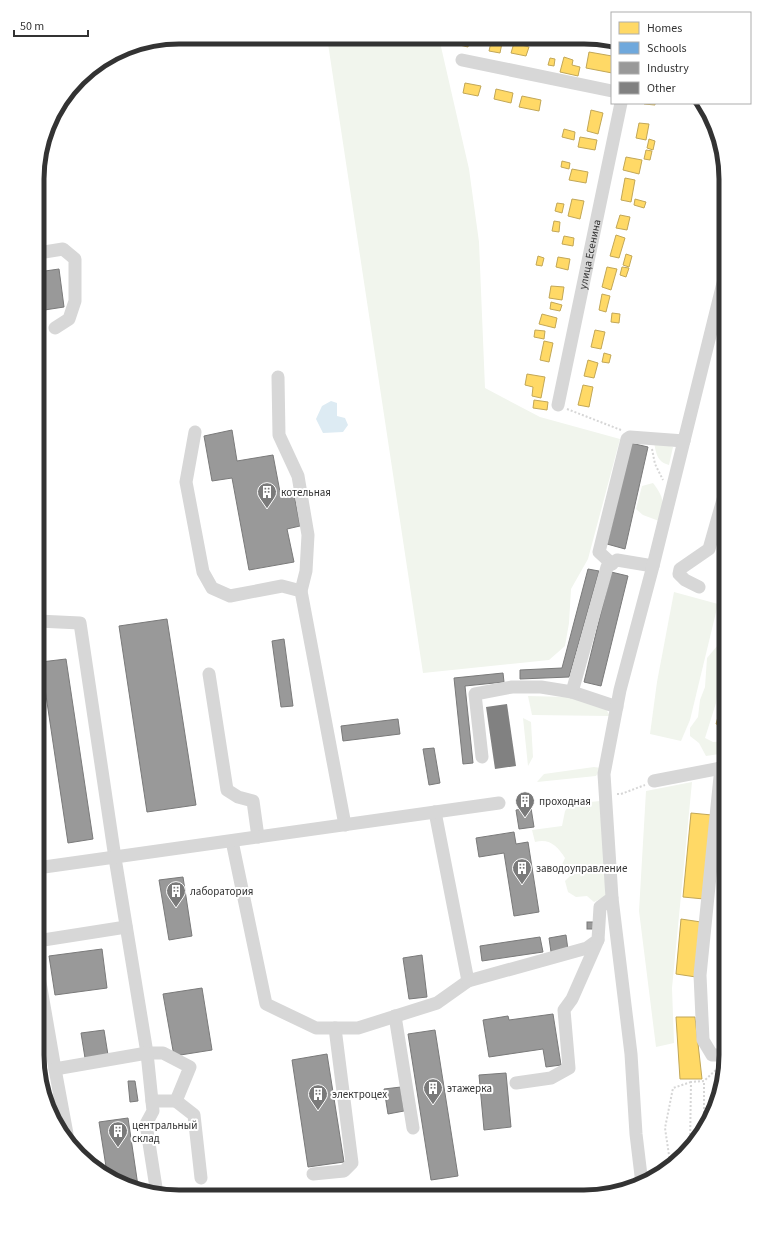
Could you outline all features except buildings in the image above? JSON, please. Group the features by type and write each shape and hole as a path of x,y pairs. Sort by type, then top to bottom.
{"street":[{"path":"462,60 611,91"},
{"name":"улица Есенина","path":"558,405 621,104"},
{"path":"44,252 63,249 74,259 75,301 69,319 55,328"},
{"path":"641,1177 636,1134 631,1054 612,898 604,774 616,707 653,566 719,299"},
{"path":"278,377 279,435 298,476 308,535 306,571 301,591 345,825"},
{"path":"195,432 186,482 203,572 212,588 230,596 282,586 301,591"},
{"path":"612,564 599,552 627,439 630,437 644,437 684,441"},
{"path":"699,587 682,577 679,574 680,569 709,549 719,514"},
{"path":"572,692 607,567 617,560 653,566"},
{"path":"44,621 80,623 115,858 147,1053 153,1110 146,1124 156,1188"},
{"path":"209,674 227,790 238,798 253,801 258,837"},
{"path":"482,757 475,694 512,687 541,686 572,692 616,707"},
{"path":"654,781 719,768"},
{"path":"44,867 499,803"},
{"path":"435,812 468,981"},
{"path":"719,826 700,974 703,1040 712,1055 719,1057"},
{"path":"232,841 266,1004 316,1028 358,1028 437,1002 468,981 588,948 598,940"},
{"path":"516,1084 551,1078 569,1068 564,1010 572,999 598,940 600,907 612,898"},
{"path":"44,940 126,927"},
{"path":"44,1008 66,1128"},
{"path":"395,1016 413,1128"},
{"path":"313,1174 344,1171 352,1163 335,1028"},
{"path":"54,1069 147,1053 163,1053 190,1067 176,1101"},
{"path":"152,1101 176,1101 194,1116 201,1178"}],"path":[{"path":"558,405 622,431"},
{"path":"644,437 652,448 655,464 667,484"},
{"path":"606,793 621,794 654,781"},
{"path":"670,1159 665,1128 673,1088 691,1082 704,1081 718,1068"},
{"path":"704,1081 704,1116"},
{"path":"690,1138 691,1082"}],"shaded area":[{"path":"328,44 440,44 469,169 479,242 485,388 540,417 620,439 588,559 571,589 569,623 565,646 549,660 423,673"},
{"path":"331,401 337,403 337,416 345,418 348,425 343,432 323,433 316,419 322,406"},
{"path":"654,442 673,447 669,465 662,462 656,453"},
{"path":"653,483 660,493 662,501 662,510 659,521 643,515 636,509 642,486"},
{"path":"674,592 718,604 690,720 681,741 650,734 657,682"},
{"path":"718,645 719,684 716,703 705,738 713,742 719,742 719,754 706,756 699,743 690,736 690,728 698,717 700,700 705,687 707,658"},
{"path":"528,696 568,697 606,709 610,716 532,715"},
{"path":"523,718 531,722 533,757 528,766"},
{"path":"594,767 601,768 596,776 537,782 544,774"},
{"path":"692,782 672,988 674,1043 656,1047 639,911 646,791"},
{"path":"600,801 606,896 594,902 587,896 576,897 568,892 565,881 570,876 560,869 565,858 553,844 545,841 535,842 532,830 562,826 565,811 571,804"}],"place":[{"name":"котельная","path":"267,509"},
{"name":"проходная","path":"525,818"},
{"name":"заводоуправление","path":"522,885"},
{"name":"лаборатория","path":"176,908"},
{"name":"этажерка","path":"433,1105"},
{"name":"электроцех","path":"318,1111"},
{"name":"центральный склад","path":"118,1148"}]}
